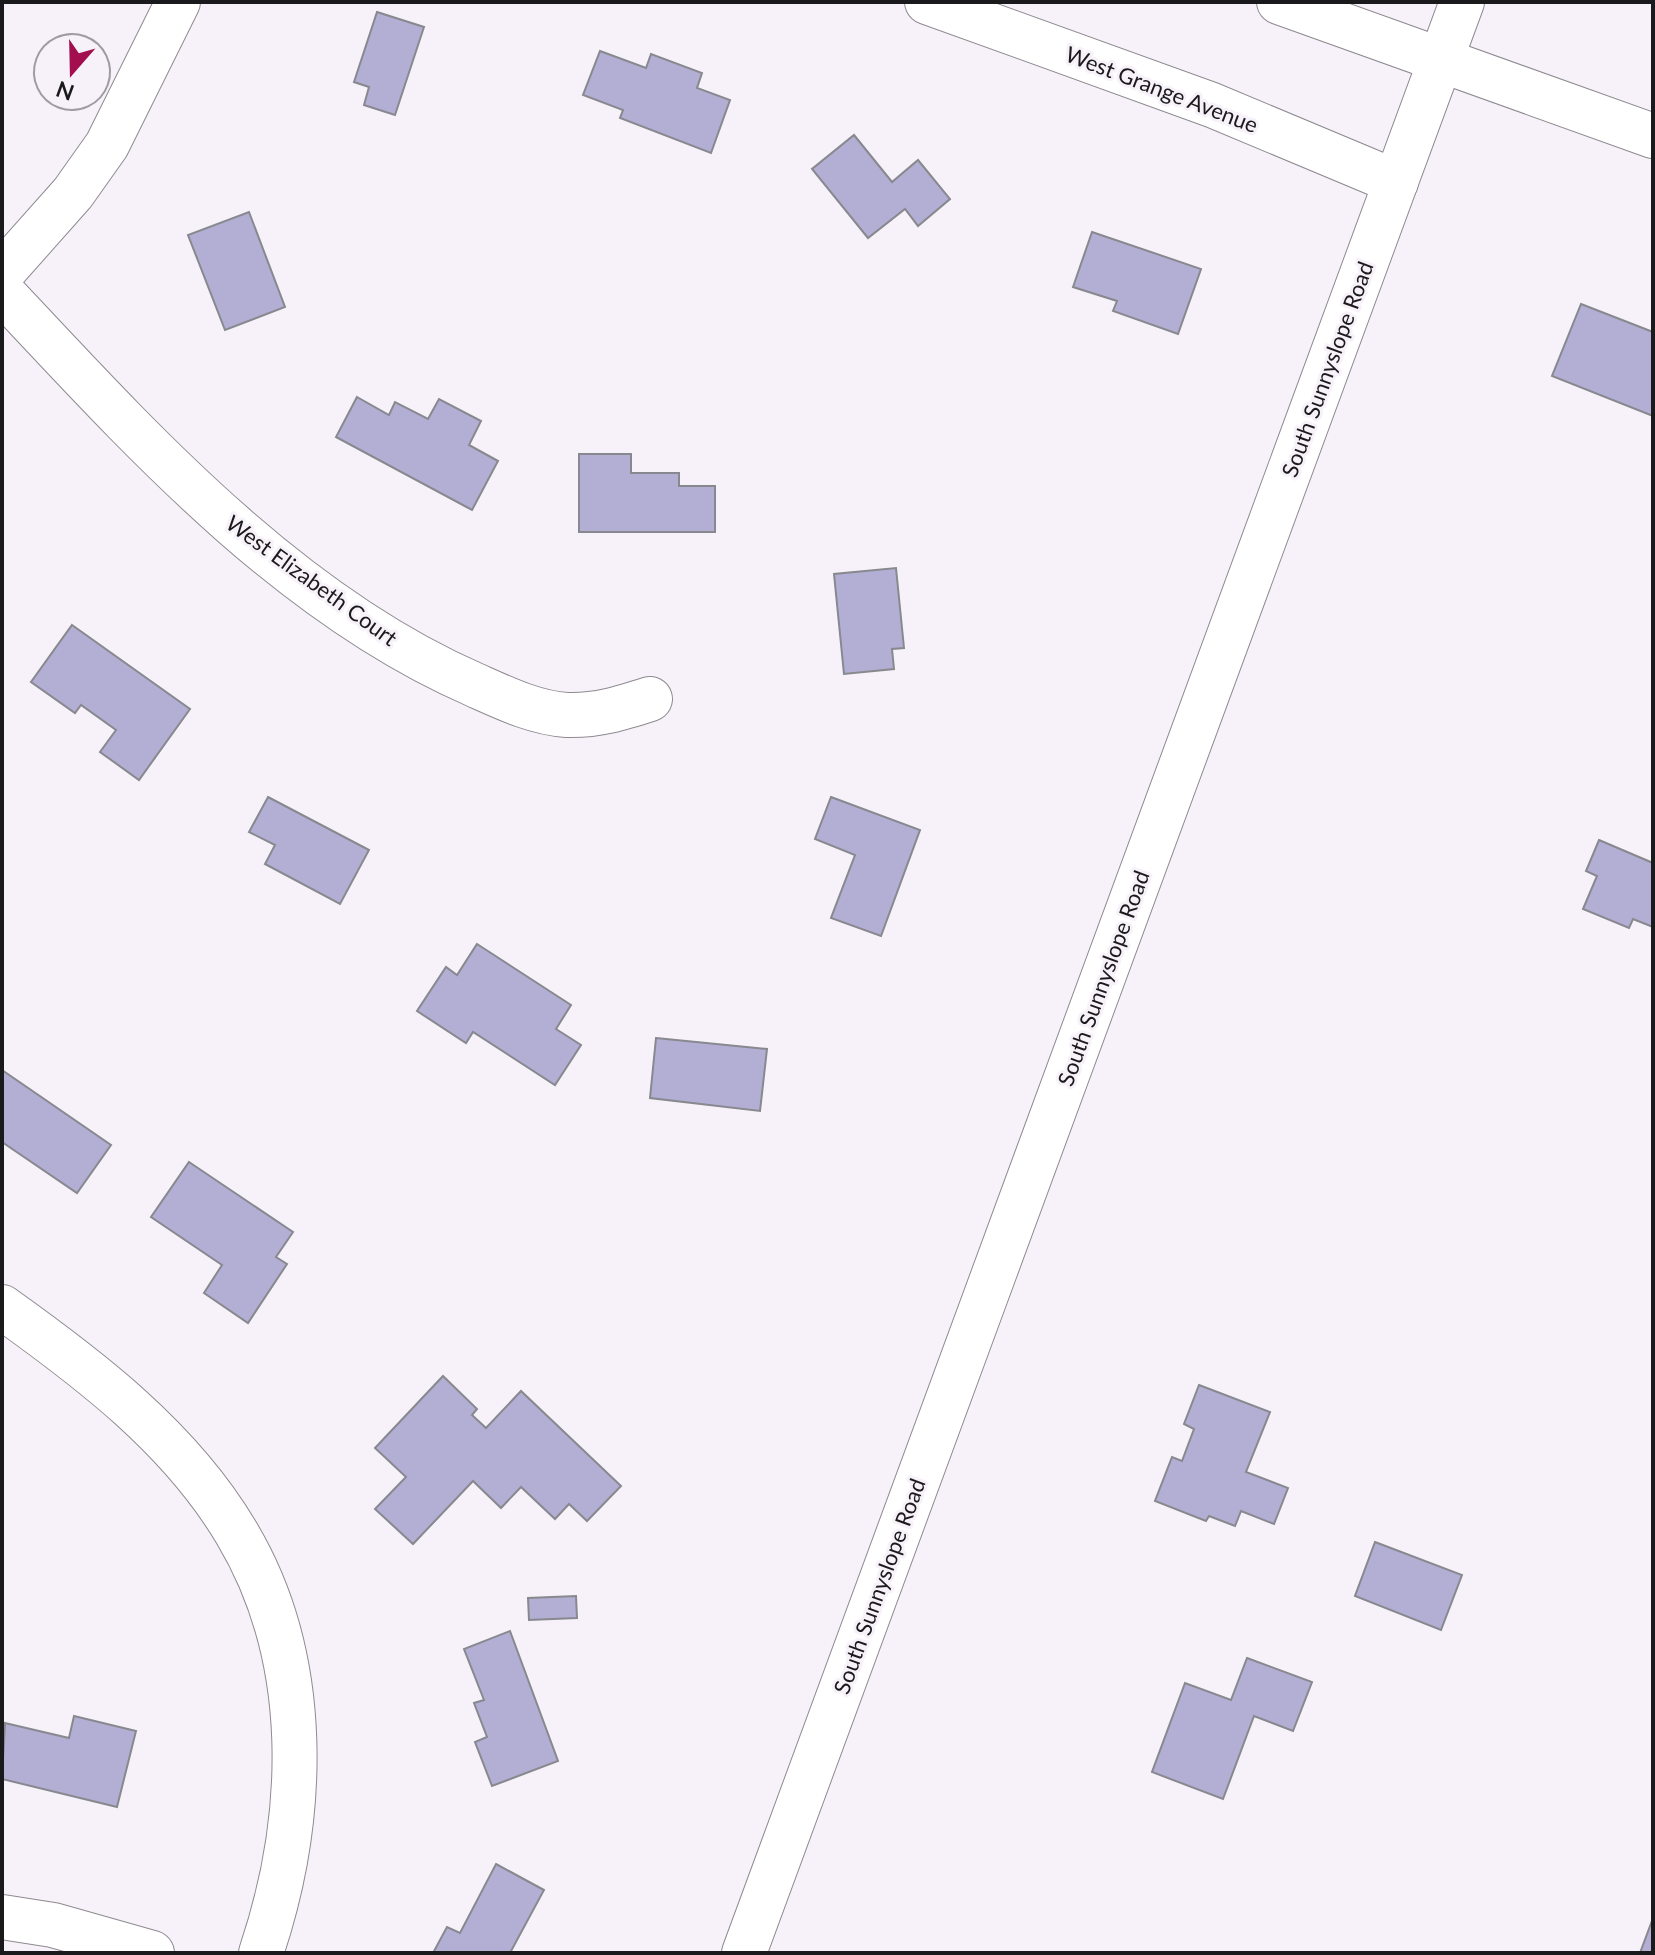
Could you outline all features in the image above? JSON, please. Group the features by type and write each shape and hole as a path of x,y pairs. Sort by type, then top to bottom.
{"street":[{"path":"2,273 73,193 107,145 178,2"},
{"name":"West Grange Avenue","path":"927,2 1212,105 1396,182"},
{"path":"1279,2 1653,136"},
{"name":"South Sunnyslope Road","path":"744,1953 1462,2"},
{"name":"West Elizabeth Court","path":"2,292 136,435 235,527 368,626 443,671 523,706 565,715 601,713 650,699"},
{"path":"2,1307 61,1349 135,1411 185,1464 236,1531 261,1581 285,1654 295,1718 295,1779 289,1844 261,1953"},
{"path":"2,1917 53,1925 152,1953"}],"building":[{"path":"377,12 424,27 395,115 364,105 369,87 354,82"},
{"path":"600,51 646,68 651,54 702,73 697,88 730,100 711,153 620,118 623,110 583,95"},
{"path":"854,135 892,182 918,160 950,199 918,226 905,209 868,238 812,169"},
{"path":"249,212 285,307 225,330 188,235"},
{"path":"1092,232 1201,269 1178,334 1113,311 1117,301 1073,287"},
{"path":"1581,304 1653,332 1653,416 1552,376"},
{"path":"357,397 389,415 395,402 428,419 439,399 481,421 469,445 498,461 472,510 336,437"},
{"path":"579,454 631,454 631,473 679,473 679,486 715,486 715,532 579,532"},
{"path":"896,568 904,648 892,649 894,669 844,674 834,574"},
{"path":"72,625 190,709 139,780 100,752 116,730 81,705 75,713 31,682"},
{"path":"268,797 369,850 340,904 265,864 275,845 249,832"},
{"path":"831,797 920,830 881,936 831,918 855,855 815,839"},
{"path":"1599,840 1653,863 1653,927 1633,919 1629,928 1583,909 1597,876 1586,871"},
{"path":"477,944 571,1005 556,1029 581,1045 555,1085 473,1032 466,1043 417,1011 446,967 457,975"},
{"path":"656,1038 767,1049 760,1111 650,1098"},
{"path":"2,1070 111,1145 77,1193 2,1142"},
{"path":"189,1162 293,1232 276,1257 287,1264 248,1323 204,1293 222,1265 151,1217"},
{"path":"443,1376 477,1409 472,1415 486,1428 521,1391 621,1486 587,1521 569,1504 555,1519 521,1487 501,1508 473,1481 413,1544 375,1509 406,1477 375,1448"},
{"path":"1199,1385 1270,1412 1246,1472 1288,1488 1274,1524 1241,1511 1235,1526 1209,1516 1206,1521 1155,1501 1172,1457 1182,1461 1194,1429 1184,1424"},
{"path":"1375,1542 1462,1575 1441,1630 1355,1596"},
{"path":"576,1596 577,1618 529,1620 528,1598"},
{"path":"510,1631 558,1761 492,1786 475,1742 487,1737 474,1703 484,1700 464,1649"},
{"path":"1247,1658 1312,1682 1293,1731 1254,1716 1223,1799 1152,1772 1185,1683 1231,1700"},
{"path":"74,1716 136,1731 117,1807 2,1779 5,1723 69,1738"},
{"path":"496,1864 544,1890 510,1953 433,1953 447,1927 460,1933"},
{"path":"1653,1918 1653,1953 1640,1953"}]}
